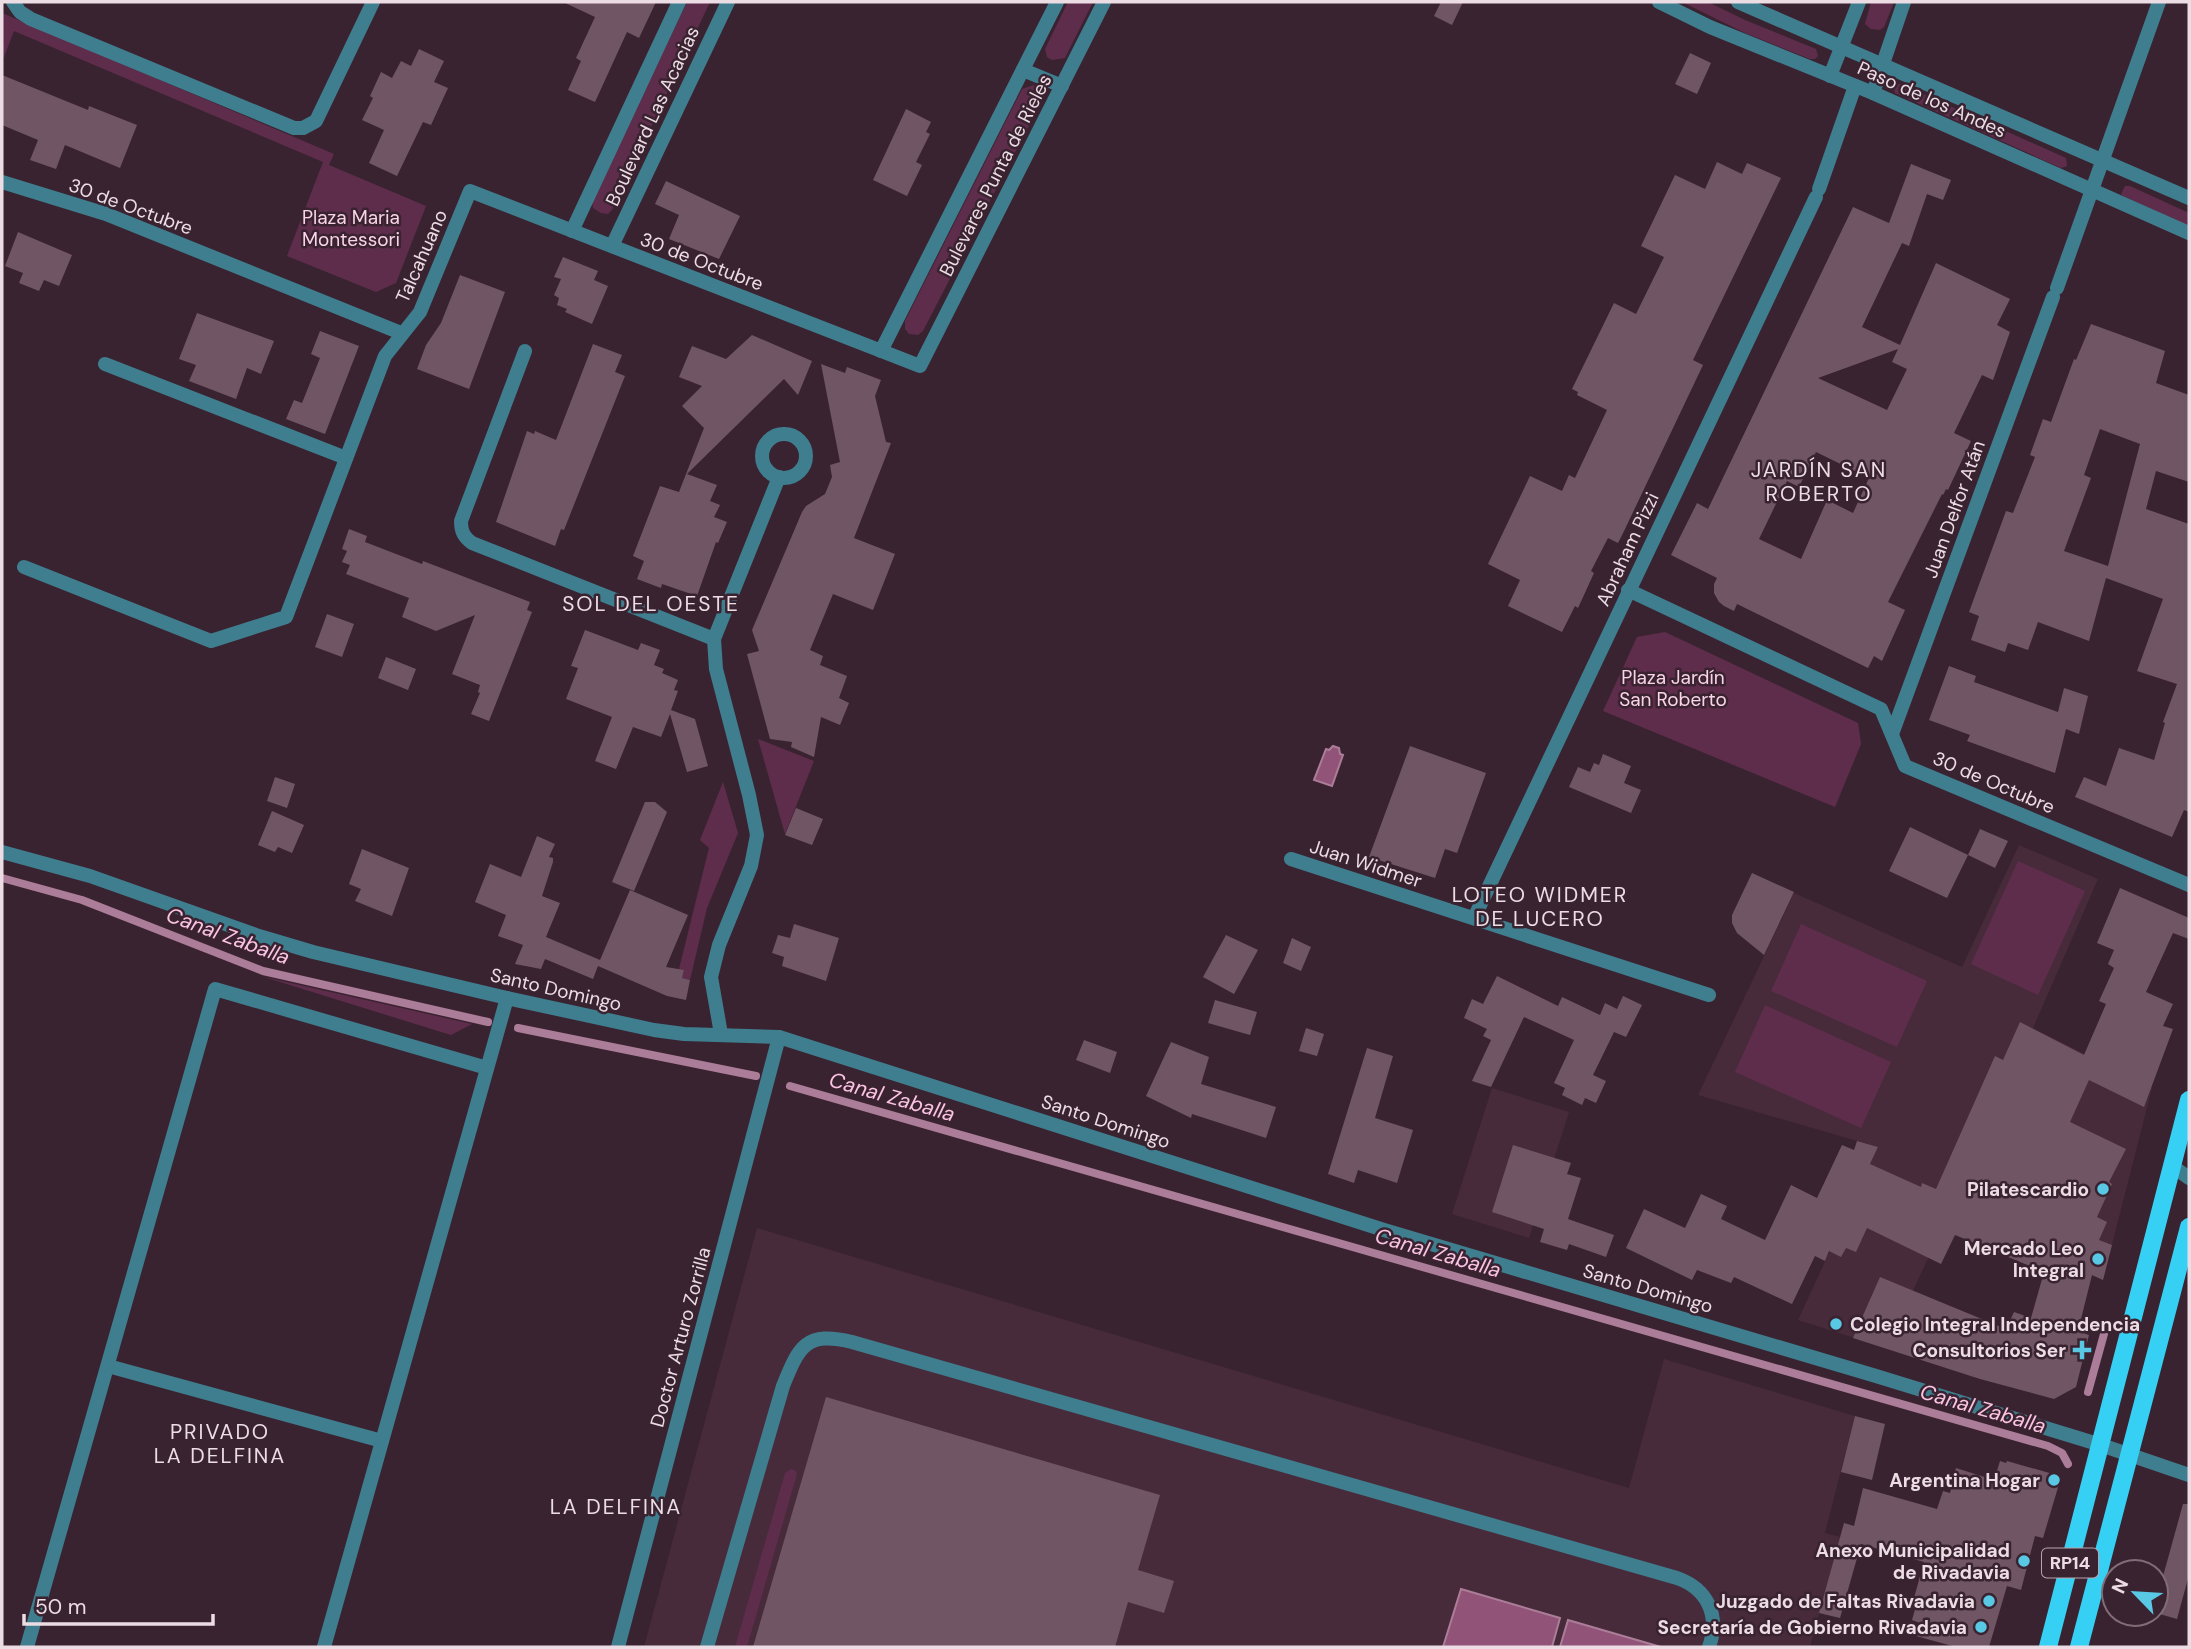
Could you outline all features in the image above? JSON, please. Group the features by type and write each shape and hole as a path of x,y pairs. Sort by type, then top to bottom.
{"main road":[{"name":"RP14","path":"2048,1647 2189,1100"},
{"name":"RP14","path":"2079,1647 2189,1227"}],"street":[{"path":"13,2 20,12 30,19 294,128 303,128 316,121 373,2"},
{"name":"Boulevard Las Acacias","path":"572,231 679,2"},
{"name":"Boulevard Las Acacias","path":"612,246 728,2"},
{"name":"Bulevares Punta de Rieles","path":"881,351 1057,2"},
{"name":"Bulevares Punta de Rieles","path":"920,366 1104,2"},
{"name":"Paso de los Andes","path":"1659,2 1710,27 1873,93 2189,233"},
{"name":"Paso de los Andes","path":"1738,2 2189,198"},
{"path":"1830,76 1859,2"},
{"path":"1873,93 1904,2"},
{"name":"Juan Delfor Atán","path":"1892,734 2104,160 2159,2"},
{"path":"1023,70 1062,86"},
{"name":"Abraham Pizzi","path":"1474,918 1817,193 1855,86"},
{"name":"30 de Octubre","path":"2,183 106,214 401,333"},
{"name":"30 de Octubre","path":"470,191 920,366"},
{"name":"Talcahuano","path":"24,567 211,641 286,617 385,356 420,312 470,191"},
{"path":"525,351 461,521 461,531 466,539 714,639"},
{"path":"104,364 346,458"},
{"path":"721,1034 711,977 719,944 751,866 757,835 750,794 716,669 714,639 779,477"},
{"name":"30 de Octubre","path":"1628,590 1881,709 1905,766 2189,885"},
{"name":"Santo Domingo","path":"2,852 90,876 313,952 654,1030 684,1034 779,1037 1384,1230 1876,1376 2131,1454 2189,1475"},
{"name":"Juan Widmer","path":"1291,859 1709,995"},
{"path":"27,1647 215,989 487,1068"},
{"path":"324,1647 507,998"},
{"name":"Doctor Arturo Zorrilla","path":"618,1647 779,1037"},
{"path":"2172,1166 2189,1178"},
{"path":"707,1647 791,1366 795,1356 807,1343 824,1337 852,1342 1677,1578 1692,1584 1708,1600 1713,1614 1709,1647"},
{"path":"108,1366 382,1441"}],"shaded area":[{"path":"1333,746 1339,748 1340,754 1343,755 1332,786 1314,780 1326,749 1329,750"},
{"path":"2019,845 2098,879 2033,1028 2152,1088 2103,1280 1948,1216 1886,1348 1798,1320 1878,1147 1698,1095 1794,893 1962,967"},
{"path":"1492,1088 1569,1112 1529,1238 1452,1214"},
{"path":"757,1228 1629,1488 1664,1359 1855,1416 1825,1533 1840,1537 1810,1647 644,1647"},
{"path":"1461,1589 1560,1618 1552,1647 1443,1647"},
{"path":"1568,1620 1661,1647 1560,1647"}],"green space":[{"path":"687,2 710,2 612,210 608,214 601,213 593,208 592,201"},
{"path":"1068,2 1093,2 1065,58 1052,60 1047,57 1045,49"},
{"path":"1682,2 1708,2 1816,49 1818,56 1810,59 1745,33"},
{"path":"1871,2 1894,2 1884,27 1880,30 1871,29 1865,24"},
{"name":"Plaza Maria Montessori","path":"2,13 334,154 329,165 426,206 396,283 376,292 287,256 323,162 14,31 2,62"},
{"path":"1897,84 2066,158 2067,166 2061,168 1895,93"},
{"path":"1034,85 1041,91 1042,100 923,331 918,335 909,334 905,329 905,321 1022,89"},
{"path":"2125,186 2189,213 2189,226 2123,196 2121,194"},
{"name":"Plaza Jardín San Roberto","path":"1665,632 1858,723 1861,744 1835,807 1603,711 1637,637"},
{"path":"758,739 814,761 785,834"},
{"path":"723,782 738,833 707,908 690,980 682,978 684,971 679,969 709,848 700,840"},
{"path":"2018,861 2085,891 2038,995 1971,964"},
{"path":"1801,924 1927,981 1897,1047 1771,991"},
{"path":"264,977 472,1024 451,1035"},
{"path":"1765,1005 1891,1062 1861,1128 1735,1072"},
{"path":"791,1469 797,1474 747,1647 735,1647 785,1473"}],"building":[{"path":"563,2 656,2 639,38 627,32 595,102 568,90 581,61 576,58 595,17"},
{"path":"1441,2 1463,2 1452,25 1434,16"},
{"path":"419,49 444,61 434,82 448,88 431,125 423,122 397,176 369,163 384,130 362,120 373,98 370,96 381,72 392,78 401,61 411,66"},
{"path":"1690,53 1711,63 1697,94 1675,84"},
{"path":"2,75 88,110 89,106 137,125 120,168 65,145 56,169 30,160 38,140 2,125"},
{"path":"906,109 931,122 926,132 930,134 916,162 922,165 907,196 873,180"},
{"path":"1717,162 1742,174 1747,163 1781,178 1693,360 1703,365 1625,529 1618,543 1608,538 1591,571 1594,573 1578,608 1575,606 1562,632 1508,606 1520,580 1488,564 1530,476 1562,491 1569,475 1575,478 1607,410 1577,395 1578,392 1572,389 1614,303 1636,314 1664,257 1641,246 1675,175 1705,189"},
{"path":"1911,164 1951,180 1943,200 1927,194 1909,246 1902,243 1862,327 1900,345 1936,263 2010,299 1997,325 2010,332 1993,380 1982,375 1954,433 1971,441 1888,602 1905,610 1882,661 1874,656 1868,668 1737,604 1734,611 1724,606 1714,593 1717,578 1671,555 1697,503 1708,509 1853,207 1889,223","holes":["1898,349 1892,362 1907,369 1887,410 1818,378","1816,452 1869,478 1853,513 1827,500 1801,559 1759,539 1787,481 1799,487"]},
{"path":"666,181 740,216 719,259 669,239 679,215 655,204"},
{"path":"18,232 72,255 59,286 44,280 39,291 19,283 23,273 5,266"},
{"path":"563,257 598,271 594,280 608,286 592,324 565,312 567,309 557,305 559,298 554,295 561,279 554,277"},
{"path":"460,275 505,292 469,389 417,369 426,345 441,323"},
{"path":"197,313 274,341 261,374 247,368 236,399 189,381 196,365 179,359"},
{"path":"2091,324 2165,351 2156,383 2189,395 2189,482 2156,471 2146,509 2189,524 2189,812 2184,810 2172,837 2075,797 2084,777 2106,786 2119,748 2154,760 2165,723 2163,722 2177,684 2137,671 2163,599 2106,578 2089,641 2038,622 2028,650 2008,643 2005,652 1971,640 1979,616 1969,612 2006,511 2013,513 2035,457 2030,455 2043,419 2051,422 2074,359 2076,360","holes":["2100,429 2140,444 2108,566 2064,551 2091,478 2084,475"]},
{"path":"320,331 359,346 325,434 286,419 294,400 302,403 320,358 311,354"},
{"path":"752,335 812,361 798,395 784,379 687,474 717,485 710,501 720,505 714,517 727,522 718,543 716,542 697,596 662,584 661,588 637,579 644,561 633,556 660,486 679,492 704,428 682,406 702,386 679,377 692,346 726,359"},
{"path":"593,344 622,355 615,372 625,376 564,530 561,529 555,546 496,522 527,431 534,434 535,431 556,440"},
{"path":"821,364 845,373 847,367 881,380 875,396 886,442 891,443 854,538 895,554 873,610 833,594 810,650 823,656 820,665 847,676 839,698 849,703 840,725 821,717 814,757 791,747 792,742 770,739 747,654 759,651 752,630 802,512 806,506 825,494 832,477 830,465 840,462"},
{"path":"349,529 367,536 365,542 530,602 527,610 532,612 489,721 471,714 480,693 480,685 452,674 475,615 436,631 402,617 409,598 346,574 350,565 342,562 347,551 342,549"},
{"path":"327,614 354,624 342,657 315,647"},
{"path":"585,630 638,650 641,643 660,650 654,665 664,669 662,673 678,680 674,690 678,691 671,710 695,719 708,766 687,772 670,714 661,737 633,727 616,769 595,761 612,717 566,699 578,668 571,666"},
{"path":"386,657 416,669 408,690 378,678"},
{"path":"1949,666 1976,676 1974,682 2058,712 2064,688 2088,696 2079,734 2066,729 2055,773 1967,741 1970,735 1929,720"},
{"path":"1410,746 1486,773 1457,853 1445,849 1435,878 1369,857"},
{"path":"1603,754 1631,766 1624,783 1641,790 1631,813 1569,787 1578,767 1590,772 1594,763 1599,765"},
{"path":"275,777 295,784 287,808 267,801"},
{"path":"645,802 655,802 667,812 634,891 612,882"},
{"path":"796,808 823,819 812,845 785,835"},
{"path":"272,811 304,825 292,853 278,847 275,852 258,845"},
{"path":"1910,827 1968,855 1947,898 1889,871"},
{"path":"1980,829 2008,841 1995,868 1968,855"},
{"path":"537,836 555,844 549,857 553,858 553,862 542,896 560,903 546,937 600,960 630,890 688,915 666,967 684,970 682,978 690,980 686,1000 667,996 598,966 593,979 545,959 541,969 515,964 523,945 498,936 506,915 475,902 490,864 521,877"},
{"path":"362,849 409,868 392,916 355,901 361,889 349,884"},
{"path":"1752,873 1794,892 1764,955 1737,933 1732,923 1732,915"},
{"path":"2120,888 2189,918 2189,939 2173,933 2146,992 2173,1004 2163,1026 2173,1029 2144,1107 2089,1080 2070,1122 2126,1149 2109,1182 2112,1184 2097,1217 2107,1222 2099,1240 2112,1245 2103,1280 2092,1275 2078,1331 2089,1335 2076,1387 2054,1399 1980,1379 1853,1338 1880,1277 2006,1329 2014,1312 2031,1318 2044,1272 1955,1235 1941,1264 1867,1228 1856,1252 1846,1248 1841,1257 1829,1251 1825,1261 1815,1256 1792,1304 1734,1277 1731,1283 1697,1270 1692,1280 1626,1248 1644,1209 1685,1228 1701,1194 1727,1206 1721,1219 1765,1240 1791,1185 1817,1198 1842,1145 1854,1150 1857,1141 1878,1147 1870,1164 1921,1187 1922,1183 1936,1189 1995,1056 2003,1060 2020,1022 2084,1055 2106,1004 2099,1001 2114,968 2108,964 2114,950 2097,943"},
{"path":"794,924 839,938 826,981 782,966 784,957 772,953 778,935 790,938"},
{"path":"1226,935 1258,950 1234,994 1203,977"},
{"path":"1292,938 1311,947 1301,971 1283,963"},
{"path":"1497,976 1558,1006 1562,997 1600,1015 1605,1003 1617,1009 1623,996 1642,1005 1626,1037 1614,1032 1593,1075 1606,1081 1596,1103 1585,1098 1582,1105 1562,1095 1565,1088 1554,1083 1574,1040 1524,1017 1491,1087 1472,1081 1491,1040 1483,1036 1487,1029 1464,1018 1472,999 1483,1004"},
{"path":"1215,1000 1257,1012 1250,1035 1208,1023"},
{"path":"1306,1028 1324,1034 1317,1056 1299,1051"},
{"path":"1084,1040 1117,1052 1110,1073 1076,1060"},
{"path":"1171,1042 1209,1057 1201,1084 1276,1107 1266,1138 1192,1114 1191,1118 1146,1096"},
{"path":"1367,1048 1393,1056 1375,1118 1413,1130 1397,1183 1358,1170 1354,1183 1328,1174"},
{"path":"1513,1145 1571,1163 1567,1174 1581,1178 1568,1219 1614,1235 1606,1257 1569,1244 1567,1250 1540,1242 1544,1229 1492,1212"},
{"path":"826,1397 1160,1495 1138,1570 1174,1581 1164,1613 1128,1602 1115,1647 753,1647"},
{"path":"1855,1416 1885,1424 1872,1480 1841,1472"},
{"path":"2000,1461 2053,1474 2059,1484 2043,1538 2035,1536 2021,1590 2007,1586 1989,1647 1956,1647 1916,1636 1920,1623 1912,1620 1918,1599 1914,1598 1924,1562 1861,1544 1840,1618 1819,1613 1844,1523 1854,1526 1863,1488 1937,1509 1943,1491 1950,1493 1956,1468 1994,1480"},
{"path":"2183,1504 2189,1504 2189,1575 2177,1619 2170,1617 2168,1558"}],"waterway":[{"name":"Canal Zaballa","path":"2,878 82,900 263,971 488,1022"},
{"name":"Canal Zaballa","path":"518,1028 756,1076"},
{"name":"Canal Zaballa","path":"790,1086 2048,1446 2062,1453 2068,1464"},
{"path":"2088,1392 2104,1334"}],"place":[{"name":"Pilatescardio","path":"2103,1189"},
{"name":"Mercado Leo Integral","path":"2098,1259"},
{"name":"Colegio Integral Independencia","path":"1836,1324"},
{"name":"Consultorios Ser","path":"2082,1350"},
{"name":"Argentina Hogar","path":"2054,1480"},
{"name":"Anexo Municipalidad de Rivadavia","path":"2024,1561"},
{"name":"Juzgado de Faltas Rivadavia","path":"1989,1601"},
{"name":"Secretaría de Gobierno Rivadavia","path":"1981,1627"}],"district":[{"name":"JARDÍN SAN ROBERTO","path":"1819,482"},
{"name":"SOL DEL OESTE","path":"651,604"},
{"name":"LOTEO WIDMER DE LUCERO","path":"1540,907"},
{"name":"PRIVADO LA DELFINA","path":"220,1444"},
{"name":"LA DELFINA","path":"616,1507"}]}
